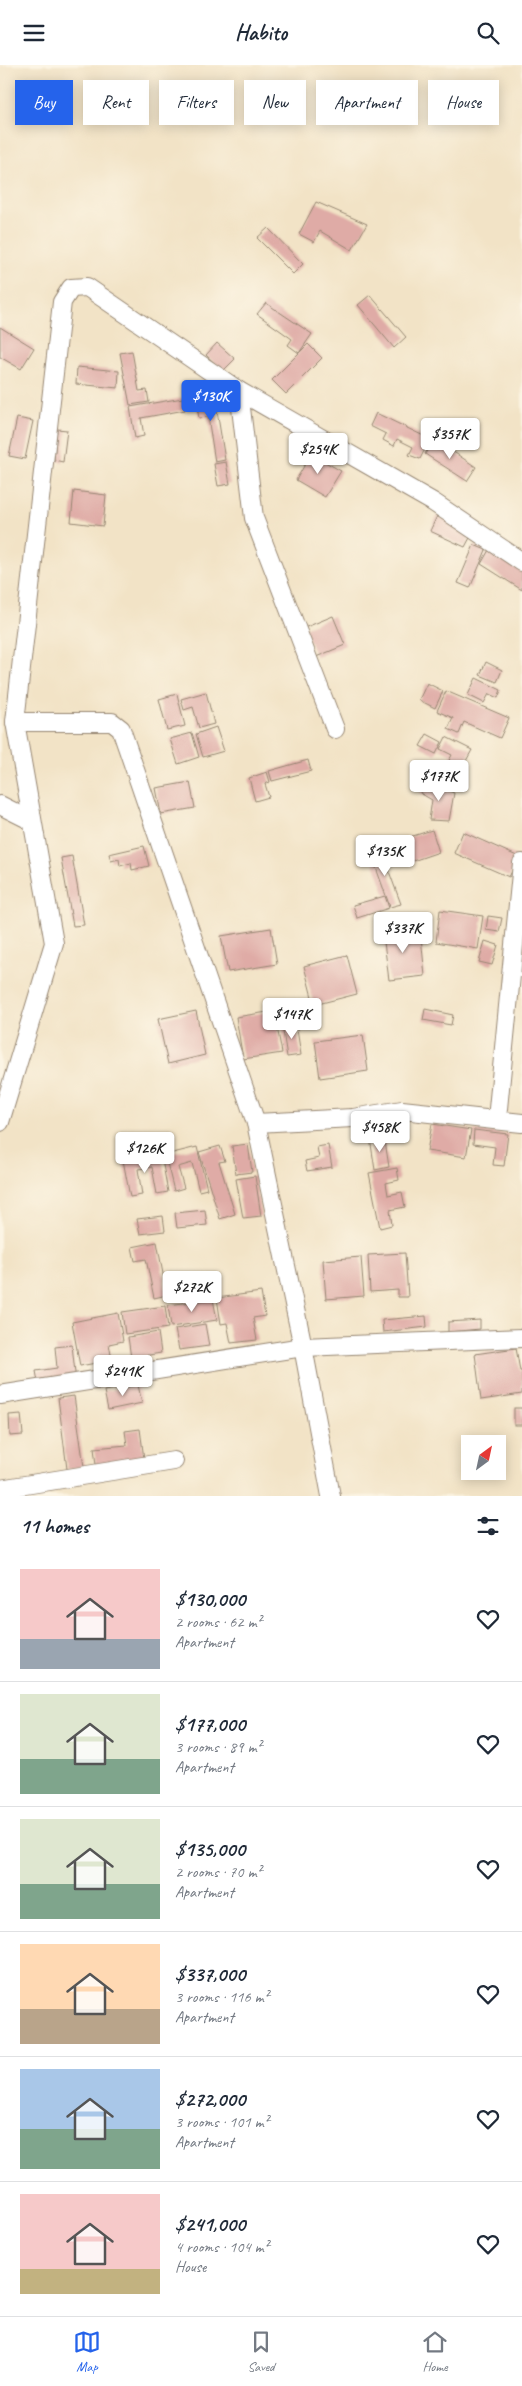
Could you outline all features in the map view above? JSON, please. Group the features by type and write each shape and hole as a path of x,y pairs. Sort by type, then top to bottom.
{"street":[{"path":"0,1122 54,943 15,722 62,302 71,288 87,287 239,391 433,502 522,562"},
{"path":"239,391 254,518 335,729"},
{"path":"15,722 112,722 121,729 256,1123 303,1347 331,1496"},
{"path":"0,805 32,821"},
{"path":"497,1119 522,863"},
{"path":"256,1123 353,1118 402,1110 522,1123"},
{"path":"0,1395 303,1347 522,1338"},
{"path":"0,1489 174,1461"}],"building":[{"path":"316,202 367,224 352,250 320,231 314,242 299,234"},
{"path":"268,228 303,264 293,274 257,238"},
{"path":"370,295 406,337 394,348 358,305"},
{"path":"266,303 312,334 299,353 288,345 292,339 257,314"},
{"path":"0,327 34,348 21,369 0,357"},
{"path":"217,343 235,359 223,371 206,355"},
{"path":"308,344 322,358 286,394 272,380"},
{"path":"132,351 139,391 147,390 149,402 130,405 120,353"},
{"path":"77,367 119,371 118,388 76,384"},
{"path":"214,392 225,460 215,462 208,417 199,418 195,395"},
{"path":"183,398 185,410 141,418 144,436 135,438 130,407"},
{"path":"376,413 430,439 420,459 409,455 413,447 397,439 394,446 383,440 386,434 370,426"},
{"path":"17,418 33,421 25,459 9,456"},
{"path":"57,429 67,430 63,462 54,460"},
{"path":"434,439 476,467 467,481 425,454"},
{"path":"311,454 341,471 325,497 296,480"},
{"path":"226,462 230,484 218,486 214,464"},
{"path":"74,491 106,495 103,526 71,522"},
{"path":"437,516 473,532 465,547 430,531"},
{"path":"474,545 486,550 470,588 458,583"},
{"path":"489,550 522,571 522,590 481,564"},
{"path":"333,616 345,645 316,657 304,628"},
{"path":"486,662 502,670 497,682 480,675"},
{"path":"476,678 501,690 498,698 489,694 484,703 468,695"},
{"path":"427,683 443,691 435,708 419,700"},
{"path":"446,691 509,718 500,738 464,722 459,734 448,729 453,718 437,711"},
{"path":"206,692 214,724 199,728 193,707 184,710 181,699"},
{"path":"177,694 185,726 167,730 159,699"},
{"path":"216,727 224,751 203,757 196,734"},
{"path":"192,733 199,757 178,764 170,739"},
{"path":"427,734 442,742 436,754 420,746"},
{"path":"446,737 472,750 460,772 447,764 452,755 440,749"},
{"path":"308,760 311,771 272,781 269,771"},
{"path":"267,772 270,782 265,784 269,797 255,801 249,778"},
{"path":"190,782 195,808 161,814 156,788"},
{"path":"425,782 454,793 449,821 429,820 432,800 420,793"},
{"path":"432,830 439,852 404,864 397,841"},
{"path":"463,832 519,857 509,877 454,853"},
{"path":"144,846 149,866 132,870 131,863 120,866 119,859 111,861 109,854"},
{"path":"380,847 401,904 390,907 370,851"},
{"path":"72,856 84,925 73,926 61,858"},
{"path":"385,896 389,908 357,918 353,905"},
{"path":"440,910 483,916 478,949 436,942"},
{"path":"488,916 502,918 499,932 486,930"},
{"path":"402,925 404,939 421,937 425,976 389,980 382,927"},
{"path":"271,928 277,964 228,972 221,936"},
{"path":"485,941 498,945 492,965 479,962"},
{"path":"347,955 357,994 314,1005 304,966"},
{"path":"425,1009 453,1015 451,1025 423,1020"},
{"path":"196,1011 205,1055 168,1064 158,1019"},
{"path":"274,1011 282,1053 243,1059 236,1017"},
{"path":"296,1023 301,1055 287,1057 282,1025"},
{"path":"363,1035 368,1071 320,1078 315,1041"},
{"path":"432,1124 471,1130 466,1157 427,1151"},
{"path":"474,1130 508,1134 504,1166 493,1165 495,1147 473,1144"},
{"path":"384,1135 389,1167 375,1170 370,1138"},
{"path":"248,1144 252,1172 236,1174 232,1146"},
{"path":"328,1145 332,1167 307,1171 305,1161 319,1158 317,1147"},
{"path":"220,1146 225,1161 219,1162 235,1214 220,1219 199,1152"},
{"path":"197,1147 207,1189 199,1191 192,1163 178,1167 184,1188 174,1191 165,1155"},
{"path":"161,1154 168,1192 157,1194 152,1167 138,1169 142,1195 130,1197 123,1160"},
{"path":"397,1168 399,1180 386,1183 388,1195 402,1192 405,1207 390,1210 392,1225 380,1228 369,1173"},
{"path":"255,1176 261,1216 243,1218 236,1179"},
{"path":"205,1210 207,1225 177,1228 175,1213"},
{"path":"163,1216 165,1231 140,1234 137,1219"},
{"path":"157,1242 167,1295 154,1298 146,1259 135,1261 132,1247"},
{"path":"405,1253 408,1297 398,1297 398,1290 370,1292 368,1255"},
{"path":"361,1257 364,1296 326,1299 323,1260"},
{"path":"261,1292 265,1316 253,1318 257,1340 231,1343 227,1323 221,1324 217,1298"},
{"path":"213,1299 217,1320 171,1327 168,1305"},
{"path":"165,1306 168,1328 125,1334 122,1312"},
{"path":"118,1313 123,1341 109,1344 112,1360 80,1366 72,1322"},
{"path":"426,1316 427,1327 383,1332 382,1320"},
{"path":"480,1320 480,1329 448,1332 448,1322"},
{"path":"205,1324 209,1346 179,1350 175,1329"},
{"path":"158,1332 161,1353 131,1358 128,1337"},
{"path":"72,1345 76,1382 39,1387 36,1371 57,1368 55,1347"},
{"path":"516,1348 520,1371 522,1371 522,1394 481,1400 475,1354"},
{"path":"138,1385 142,1403 108,1410 104,1391"},
{"path":"74,1396 84,1467 67,1469 58,1398"},
{"path":"514,1408 522,1408 522,1425 514,1425"},
{"path":"21,1414 23,1435 10,1436 9,1415"},
{"path":"140,1429 144,1459 96,1465 94,1448 127,1445 125,1431"}]}
